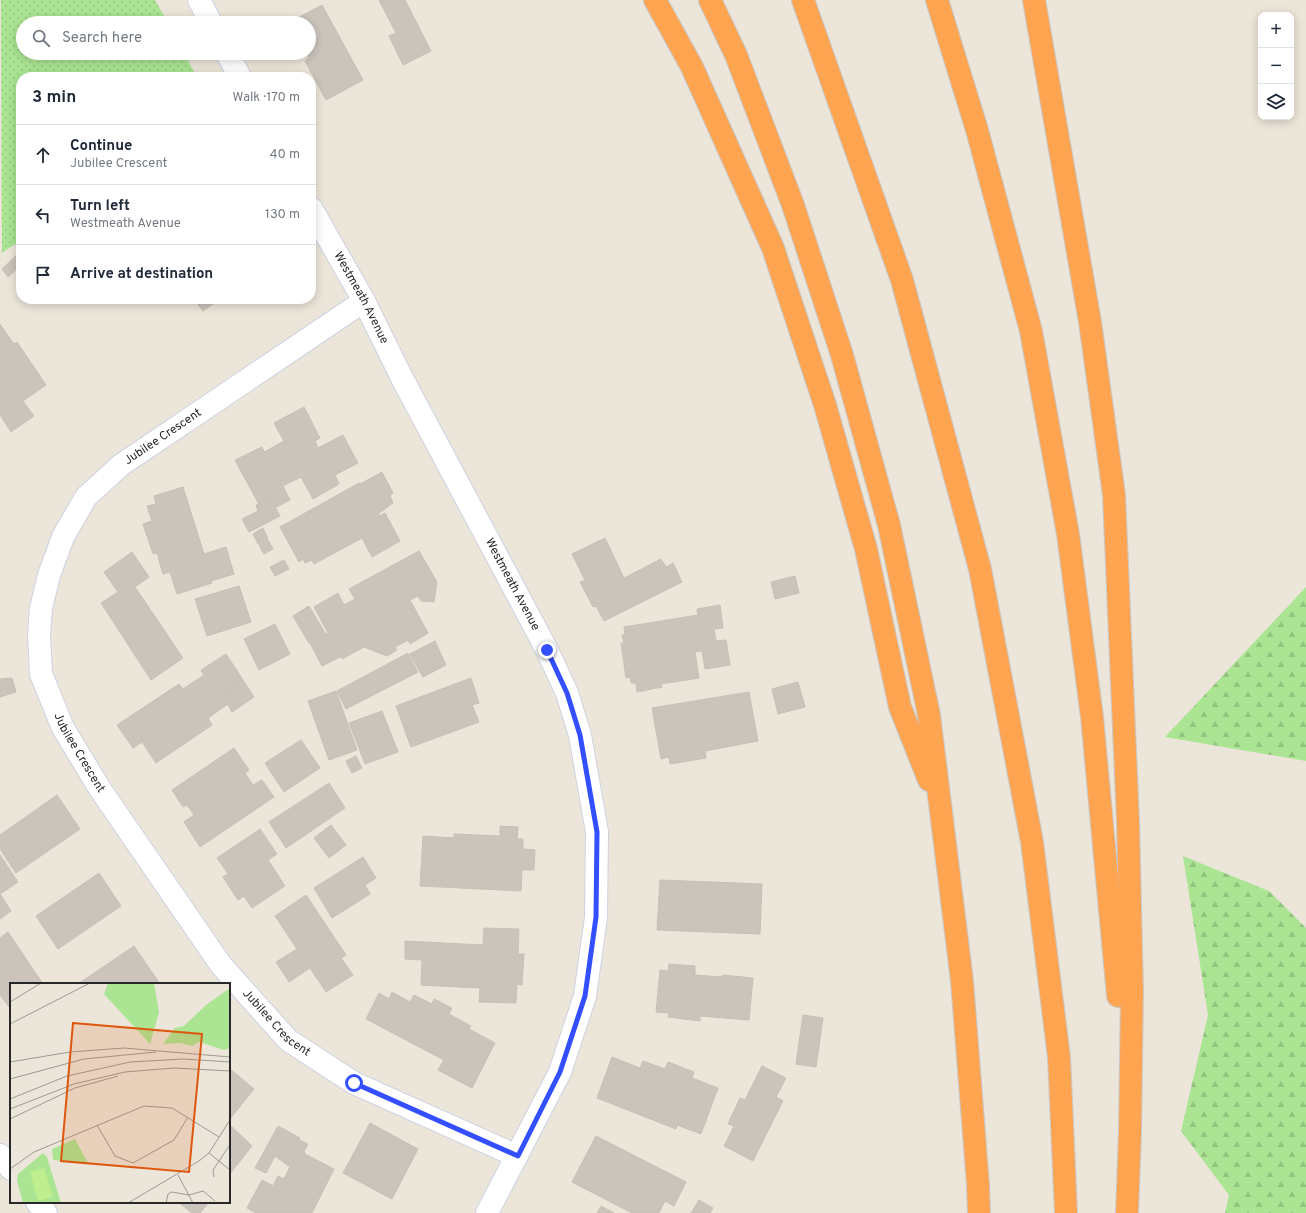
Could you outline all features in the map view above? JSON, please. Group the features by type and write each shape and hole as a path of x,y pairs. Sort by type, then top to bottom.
{"highway":[{"path":"655,0 692,67 773,248 825,405 866,549 900,707 941,809"},
{"path":"710,0 736,55 794,205 842,355 889,525 929,715 962,981 979,1213"},
{"path":"803,0 902,280 980,569 1032,842 1059,1057 1066,1213"},
{"path":"936,0 977,130 1031,331 1068,534 1092,717 1130,1133"},
{"path":"1034,0 1090,322 1114,495 1128,822 1132,991 1127,1213"}],"street":[{"path":"199,0 207,16"},
{"path":"231,60 237,72"},
{"name":"Westmeath Avenue","path":"316,217 364,301 407,387 547,650 567,693 580,735 597,832 596,917 586,988 560,1072 518,1156 487,1213"},
{"name":"Jubilee Crescent","path":"364,301 121,465 86,497 63,537 49,575 41,608 39,635 41,674 63,728 100,788 158,874 220,965 288,1040 354,1083 518,1156"},
{"path":"0,1156 10,1168"},
{"path":"38,1203 46,1213"}],"green space":[{"path":"1,0 155,0 164,16 16,16 16,60 188,60 194,72 16,72 16,243 2,253"},
{"path":"1306,587 1306,761 1165,737"},
{"path":"1183,856 1269,891 1306,928 1306,1213 1225,1213 1229,1195 1181,1131 1208,1015"}],"building":[{"path":"379,0 405,0 431,51 403,65 389,36 396,33"},
{"path":"322,5 363,80 326,100 316,81 316,72 311,72 305,61 316,60 316,16 301,16"},
{"path":"16,256 16,270 8,277 2,269"},
{"path":"198,304 213,304 203,311"},
{"path":"0,324 14,344 17,342 46,385 23,401 34,416 11,432 0,415"},
{"path":"304,407 320,438 315,441 318,448 343,435 358,463 335,475 339,484 313,499 301,477 283,486 290,500 267,512 266,508 262,510 235,460 262,447 264,452 284,441 274,423"},
{"path":"382,472 393,493 390,496 393,503 378,514 379,516 385,513 400,541 372,557 362,538 314,564 312,560 305,563 303,559 299,562 280,527 359,483 360,484"},
{"path":"183,487 204,554 226,547 234,574 211,581 212,583 177,594 170,572 163,574 157,553 153,554 143,524 152,521 147,506 156,504 154,496"},
{"path":"270,497 280,516 249,532 242,519 258,511 256,505"},
{"path":"263,528 268,539 258,544 253,534"},
{"path":"605,538 624,578 661,559 666,567 673,563 682,582 604,621 596,606 593,607 580,582 585,580 572,554"},
{"path":"268,540 273,549 264,554 259,545"},
{"path":"419,551 437,582 434,602 421,601 418,596 410,600 428,633 410,644 408,640 395,647 397,650 387,656 364,647 342,659 314,607 338,593 344,605 355,599 349,589"},
{"path":"132,552 149,577 135,587 183,658 151,680 101,603 118,592 104,572"},
{"path":"284,560 289,569 275,576 270,567"},
{"path":"795,576 799,593 775,599 771,582"},
{"path":"239,586 251,622 207,636 195,599"},
{"path":"720,605 723,628 714,629 716,641 726,640 730,665 705,669 702,651 695,652 699,678 661,684 662,687 637,692 636,683 631,683 630,677 626,678 621,643 624,643 622,635 625,635 624,627 698,615 697,609"},
{"path":"309,606 325,633 309,643 293,616"},
{"path":"275,624 290,654 259,670 244,639"},
{"path":"327,633 340,657 322,666 310,643"},
{"path":"435,641 446,665 423,677 410,654"},
{"path":"408,653 418,672 346,709 337,691"},
{"path":"226,654 243,680 222,695 228,704 208,718 212,725 156,763 142,742 133,748 117,725 179,684 183,689 204,675 201,670"},
{"path":"12,678 16,692 0,697 0,679"},
{"path":"471,678 479,703 472,705 479,722 411,747 396,706"},
{"path":"243,680 254,697 232,712 222,695"},
{"path":"798,682 805,707 778,714 772,689"},
{"path":"336,691 357,750 329,760 308,701"},
{"path":"749,692 758,741 705,751 706,758 670,764 669,757 661,759 652,708"},
{"path":"382,711 398,752 365,764 349,723"},
{"path":"301,740 320,768 284,792 265,763"},
{"path":"234,748 249,770 245,773 253,785 262,780 274,797 200,847 184,822 194,815 187,805 183,807 172,790"},
{"path":"356,756 362,768 352,773 346,761"},
{"path":"329,783 345,808 286,848 269,822"},
{"path":"57,795 80,829 16,873 0,849 0,835"},
{"path":"331,825 346,845 329,858 314,838"},
{"path":"500,826 518,827 517,839 523,839 523,849 535,850 534,870 522,870 521,891 420,886 423,836 454,838 454,834 500,836"},
{"path":"260,829 277,854 268,860 285,886 252,908 244,896 238,900 223,877 228,874 217,858"},
{"path":"0,855 18,882 0,894"},
{"path":"363,857 376,878 365,885 370,894 332,918 314,888"},
{"path":"99,873 121,906 58,949 36,916"},
{"path":"660,880 762,884 760,934 657,930"},
{"path":"0,894 11,911 0,919"},
{"path":"306,895 346,955 341,958 353,975 326,992 310,968 289,982 276,962 297,949 275,916"},
{"path":"484,928 519,929 518,954 524,954 522,985 517,984 516,1003 479,1002 480,988 421,985 422,960 405,959 405,941 483,945"},
{"path":"8,932 42,983 10,983 10,1008 0,995 0,938"},
{"path":"134,946 159,983 79,983"},
{"path":"669,964 695,966 695,975 722,977 723,975 753,978 749,1020 700,1016 700,1021 668,1017 669,1013 656,1012 660,970 668,971"},
{"path":"392,992 410,1002 414,995 432,1004 434,999 452,1008 449,1014 471,1026 469,1029 495,1043 472,1088 438,1070 444,1060 366,1019 379,993 389,999"},
{"path":"803,1015 823,1018 816,1067 796,1064"},
{"path":"612,1057 640,1068 643,1061 665,1069 668,1062 694,1072 692,1078 718,1088 701,1134 677,1125 676,1129 597,1098"},
{"path":"762,1066 786,1078 776,1097 783,1101 753,1161 724,1146 734,1126 728,1124 740,1098 745,1100"},
{"path":"230,1069 254,1089 230,1119"},
{"path":"370,1123 418,1149 392,1199 343,1173"},
{"path":"230,1125 252,1146 230,1174"},
{"path":"278,1126 300,1138 299,1140 308,1144 304,1151 305,1154 334,1169 312,1213 256,1213 247,1208 262,1180 273,1186 278,1176 284,1179 290,1167 275,1156 266,1173 255,1168"},
{"path":"596,1136 686,1182 674,1206 665,1201 659,1213 632,1213 572,1182"},
{"path":"699,1200 713,1208 710,1213 691,1213"},
{"path":"179,1203 208,1203 200,1213 192,1213"},
{"path":"601,1206 614,1213 597,1213"}],"route":[{"path":"354,1083 518,1156 560,1072 585,996 596,917 597,832 580,735 567,693 547,650"}]}
